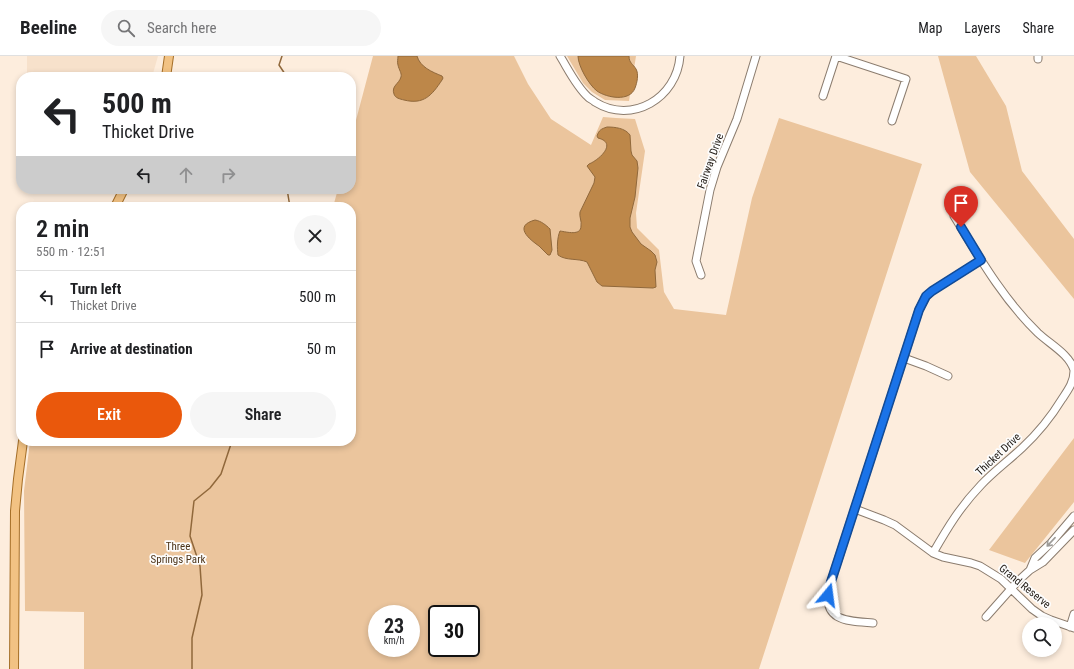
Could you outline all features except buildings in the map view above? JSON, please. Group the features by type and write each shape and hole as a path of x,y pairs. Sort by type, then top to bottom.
{"main road":[{"path":"167,72 169,56"},
{"path":"14,669 15,511 22,446"}],"street":[{"path":"560,56 576,83 588,97 603,106 620,110 636,109 652,103 666,92 675,77 680,62 680,56"},
{"name":"Fairway Drive","path":"701,275 696,261 710,190 717,167 737,119 756,56"},
{"path":"823,96 836,56 906,78 892,121"},
{"name":"Thicket Drive","path":"933,552 955,516 971,495 992,474 1022,448 1042,427 1072,382 1074,371 1066,356 1039,333 1016,309 998,286 954,216"},
{"path":"874,623 844,620 838,617 833,613 828,602 829,588 919,310 926,296 932,291 981,260"},
{"path":"904,358 948,376"},
{"name":"Grand Reserve","path":"855,509 895,525 933,552 947,558 980,566 1001,579 1032,609 1042,616 1072,627"},
{"path":"1030,570 1035,558 1051,543 1074,516"},
{"path":"986,617 1011,588 1030,570 1043,562 1074,530"},
{"path":"1072,627 1074,614"}],"shaded area":[{"path":"27,56 158,56 153,72 27,72"},
{"path":"398,56 417,56 421,63 430,71 442,76 443,78 427,98 411,101 399,99 395,95 393,91 394,87 401,76"},
{"path":"578,56 629,56 630,62 636,69 637,73 635,88 628,95 623,97 612,97 597,91 584,75 578,60"},
{"path":"607,127 623,129 630,135 631,151 632,155 637,161 638,168 635,197 630,218 630,227 641,244 655,255 657,262 655,270 656,287 653,288 602,286 597,282 587,262 565,258 558,255 558,237 560,231 573,233 579,231 580,229 580,212 594,183 595,177 587,166 605,151 607,147 604,140 598,138 597,136 600,130"},
{"path":"535,220 543,223 550,229 552,250 550,255 548,255 525,233 525,226"}],"green space":[{"name":"Three Springs Park","path":"373,56 514,56 528,84 551,119 591,145 603,117 635,119 645,151 636,213 637,228 659,250 664,292 674,309 726,315 752,198 779,118 922,164 759,669 84,669 84,612 25,611 24,491 29,446 356,446 356,202 334,202 337,194 356,194 356,120"},
{"path":"567,56 636,56 629,101 605,100 592,92 583,83"},
{"path":"938,56 976,56 1006,106 1022,171 1074,239 1074,299 970,172"},
{"path":"1074,438 1074,502 1025,563 989,550"}],"waterway":[{"path":"282,56 279,65 284,72"},
{"path":"288,194 289,202"},
{"path":"192,669 192,638 202,595 200,566 190,536 194,501 210,488 221,474 230,446"}],"route":[{"path":"828,595 922,303 926,296 932,291 981,260 961,227"}]}
